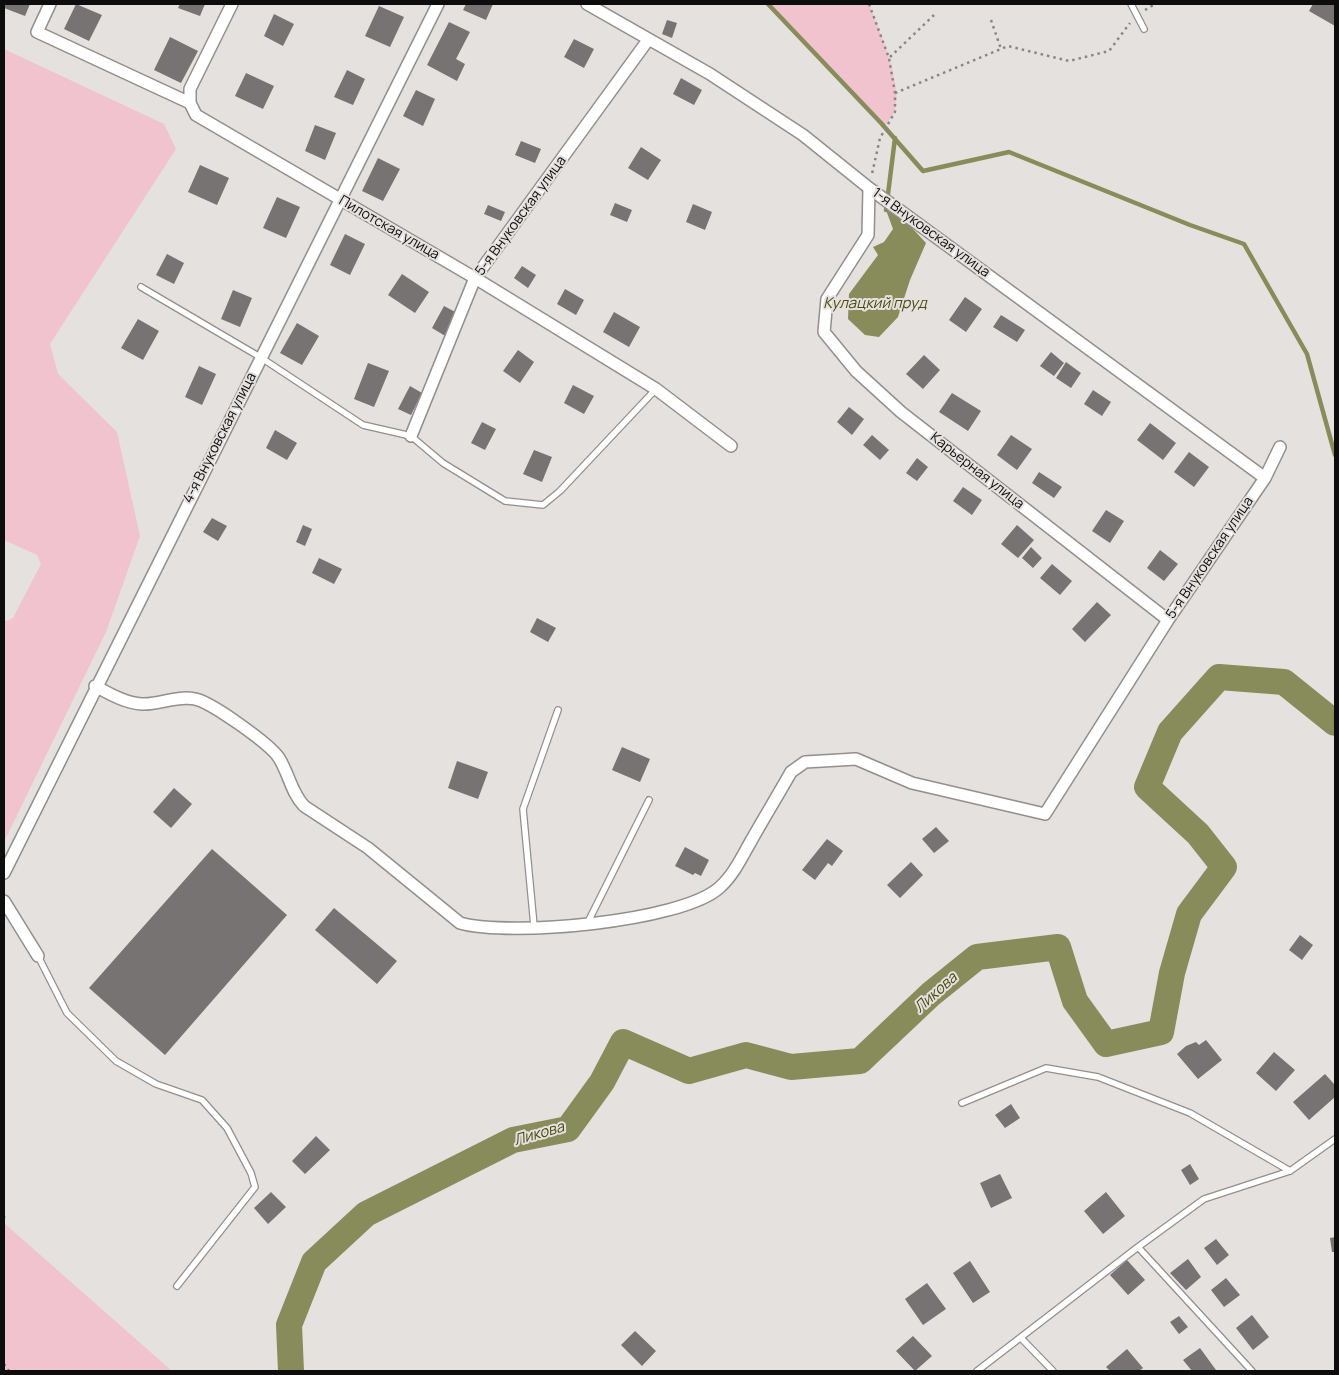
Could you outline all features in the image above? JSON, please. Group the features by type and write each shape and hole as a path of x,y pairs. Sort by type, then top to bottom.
{"street":[{"name":"Пилотская улица","path":"50,4 37,32 190,103 196,115 475,278 656,389 731,446"},
{"path":"190,103 190,88 232,4"},
{"name":"4-я Внуковская улица","path":"4,873 95,686 438,4"},
{"name":"1-я Внуковская улица","path":"587,4 710,74 803,135 869,188 1265,478"},
{"name":"5-я Внуковская улица","path":"411,436 475,278 648,40"},
{"name":"Карьерная улица","path":"869,188 868,235 827,299 824,332 856,371 901,412 1168,620"},
{"name":"5-я Внуковская улица","path":"587,924 658,914 697,902 719,889 736,868 791,772 805,762 856,759 912,783 1046,814 1168,620 1265,478 1280,447"},
{"path":"95,686 124,700 142,704 184,698 197,699 260,737 280,759 296,798 304,806 368,848 460,923 477,928 587,924"},
{"path":"4,901 38,956"}],"lane":[{"path":"1131,4 1144,29"},
{"path":"141,286 260,357 363,425 411,436 443,464 505,501 543,505 560,491 656,389"},
{"path":"534,926 523,809 558,710"},
{"path":"587,924 649,800"},
{"path":"38,956 66,1013 116,1060 156,1084 202,1100 227,1128 251,1173 255,1187 177,1286"},
{"path":"962,1103 1046,1068 1098,1077 1190,1112 1290,1171"},
{"path":"977,1371 1138,1247 1204,1199 1290,1171 1335,1138"},
{"path":"1138,1247 1252,1371"},
{"path":"1021,1338 1053,1371"}],"path":[{"path":"869,4 890,58 896,92 895,112 880,138 869,188"},
{"path":"896,92 1008,46 1069,61 1109,51 1136,14 1155,4"},
{"path":"890,58 934,15"},
{"path":"990,20 1002,49"},
{"path":"4,1364 9,1371"}],"shaded area":[{"path":"768,4 869,4 884,42 896,89 894,113 885,126"},
{"path":"4,49 164,124 176,149 50,344 58,374 117,432 140,536 106,632 4,842 4,620 7,621 13,618 41,564 37,555 4,540"},
{"path":"4,1223 172,1371 4,1371"}],"water":[{"name":"Кулацкий пруд","path":"886,210 902,217 926,243 910,280 898,317 879,337 865,335 848,319 849,294 878,255 873,247 884,242 893,229"}],"building":[{"path":"4,4 30,4 25,16 4,8"},
{"path":"76,4 102,15 89,41 64,29"},
{"path":"180,4 205,4 200,16 178,8"},
{"path":"466,4 493,4 486,20 463,10"},
{"path":"1313,4 1335,4 1335,26 1309,11"},
{"path":"379,6 404,17 390,47 365,36"},
{"path":"274,14 294,24 283,46 264,36"},
{"path":"667,20 677,23 672,38 662,34"},
{"path":"449,22 470,32 456,59 465,64 457,81 427,65"},
{"path":"170,37 198,51 181,83 154,70"},
{"path":"574,39 594,49 584,68 564,57"},
{"path":"347,70 365,79 353,105 334,97"},
{"path":"246,73 274,86 263,109 235,96"},
{"path":"681,78 702,90 694,105 673,94"},
{"path":"416,90 435,99 423,126 403,116"},
{"path":"315,125 336,133 325,160 305,151"},
{"path":"521,141 541,149 535,163 515,155"},
{"path":"641,147 661,160 648,180 628,168"},
{"path":"378,158 400,169 383,201 362,191"},
{"path":"200,165 229,178 217,205 188,192"},
{"path":"277,197 300,207 286,238 263,228"},
{"path":"615,203 632,210 627,222 610,215"},
{"path":"693,204 712,212 705,230 686,222"},
{"path":"488,205 505,212 501,221 484,214"},
{"path":"345,234 365,244 350,275 330,265"},
{"path":"167,254 184,263 174,284 156,275"},
{"path":"522,266 536,275 528,288 514,278"},
{"path":"402,274 429,292 415,313 388,295"},
{"path":"565,289 584,300 576,315 557,304"},
{"path":"233,290 252,298 240,327 221,319"},
{"path":"965,297 982,309 966,332 949,320"},
{"path":"444,306 459,314 447,337 432,328"},
{"path":"614,312 640,327 629,347 603,332"},
{"path":"1001,315 1025,330 1017,342 993,327"},
{"path":"138,319 159,331 143,360 121,348"},
{"path":"297,323 319,336 302,365 280,353"},
{"path":"518,350 534,362 520,383 503,371"},
{"path":"1051,352 1064,363 1054,376 1040,366"},
{"path":"924,355 940,370 923,389 906,374"},
{"path":"1066,362 1081,373 1071,388 1056,378"},
{"path":"368,363 389,371 374,407 354,399"},
{"path":"199,366 216,374 202,405 185,397"},
{"path":"573,385 594,396 584,414 564,403"},
{"path":"410,386 422,393 411,415 398,409"},
{"path":"1093,390 1111,402 1102,416 1084,404"},
{"path":"952,393 981,411 968,431 939,412"},
{"path":"849,407 864,419 852,435 837,422"},
{"path":"482,422 496,429 485,450 471,443"},
{"path":"1150,423 1176,443 1163,460 1137,440"},
{"path":"275,430 297,443 287,460 266,448"},
{"path":"872,435 889,450 880,460 863,445"},
{"path":"1011,435 1032,449 1017,470 997,455"},
{"path":"534,450 552,457 542,482 523,474"},
{"path":"1189,452 1209,467 1194,487 1174,472"},
{"path":"917,458 928,467 917,481 906,473"},
{"path":"1039,472 1062,487 1054,498 1032,483"},
{"path":"963,487 982,500 972,515 953,501"},
{"path":"1106,510 1124,521 1110,543 1092,531"},
{"path":"212,518 227,526 218,541 203,532"},
{"path":"303,525 312,529 305,546 296,542"},
{"path":"1017,525 1034,540 1018,558 1001,544"},
{"path":"1031,547 1042,558 1033,568 1022,558"},
{"path":"1160,550 1178,564 1164,581 1147,568"},
{"path":"319,558 342,569 334,584 312,573"},
{"path":"1052,564 1072,581 1060,595 1040,578"},
{"path":"1097,602 1111,615 1085,642 1072,629"},
{"path":"537,618 556,628 548,642 530,632"},
{"path":"622,747 650,759 640,782 612,770"},
{"path":"457,761 488,772 478,799 448,788"},
{"path":"174,788 192,804 171,828 153,812"},
{"path":"936,827 949,841 934,853 922,839"},
{"path":"827,839 843,851 832,866 828,863 815,880 802,870"},
{"path":"685,847 709,860 701,876 695,873 693,875 675,866"},
{"path":"212,849 287,915 165,1055 89,988"},
{"path":"911,862 923,875 900,898 887,885"},
{"path":"334,908 397,961 377,984 315,930"},
{"path":"1300,935 1313,945 1302,960 1289,950"},
{"path":"1206,1040 1222,1060 1198,1079 1177,1054 1186,1046 1196,1042 1199,1045"},
{"path":"1274,1052 1295,1070 1276,1091 1256,1073"},
{"path":"1325,1074 1335,1085 1335,1097 1309,1120 1293,1102"},
{"path":"1011,1104 1020,1118 1005,1128 995,1115"},
{"path":"316,1136 330,1150 305,1174 292,1161"},
{"path":"1190,1164 1199,1179 1190,1185 1181,1170"},
{"path":"1000,1174 1012,1198 991,1208 980,1183"},
{"path":"271,1192 286,1207 268,1224 254,1208"},
{"path":"1106,1192 1125,1216 1103,1234 1084,1211"},
{"path":"1335,1237 1335,1252 1332,1252 1330,1238"},
{"path":"1216,1239 1229,1255 1217,1265 1204,1248"},
{"path":"1188,1259 1201,1277 1186,1290 1170,1273"},
{"path":"1127,1260 1145,1280 1128,1295 1110,1275"},
{"path":"970,1261 990,1292 973,1303 953,1273"},
{"path":"1226,1278 1240,1295 1224,1307 1211,1290"},
{"path":"927,1283 946,1309 923,1325 905,1299"},
{"path":"1252,1315 1269,1337 1253,1350 1236,1328"},
{"path":"1179,1316 1188,1327 1179,1334 1170,1322"},
{"path":"635,1331 656,1351 642,1366 621,1345"},
{"path":"913,1336 932,1356 915,1371 896,1351"},
{"path":"1200,1348 1215,1371 1192,1371 1183,1360"},
{"path":"1127,1349 1143,1368 1139,1371 1110,1371 1106,1367"}],"waterway":[{"path":"768,4 881,123 923,171 1009,152 1190,225 1244,244 1307,354 1335,455"},
{"path":"886,210 895,138"},
{"name":"Ликова","path":"291,1371 289,1325 314,1262 366,1214 513,1140 568,1129 602,1082 623,1042 689,1071 746,1055 791,1067 860,1061 931,994 977,957 1058,947 1075,1001 1106,1044 1161,1032 1172,973 1189,914 1224,867 1198,834 1147,787 1170,732 1219,677 1284,682 1335,723"}]}
